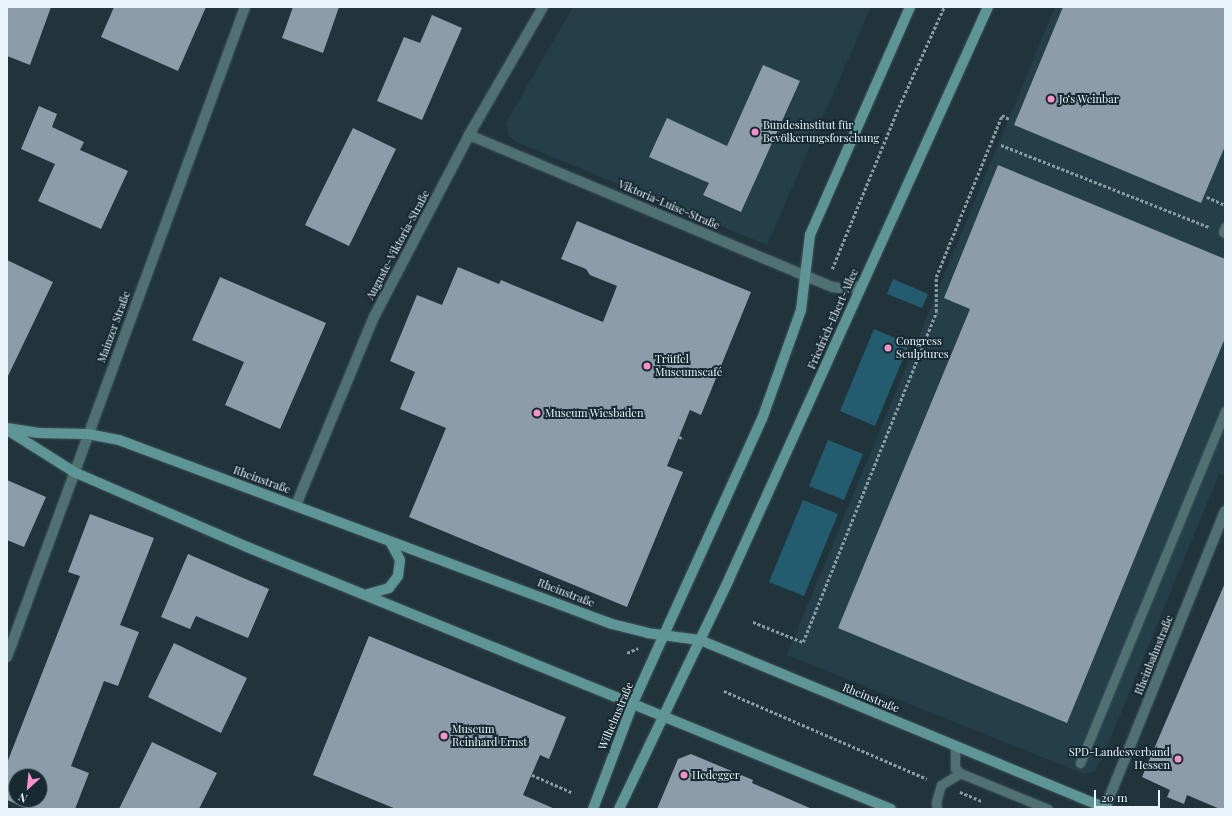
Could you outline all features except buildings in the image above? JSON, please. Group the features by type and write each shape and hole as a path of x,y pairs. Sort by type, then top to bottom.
{"main road":[{"path":"666,634 762,419 796,328 810,235 816,217 910,7"},
{"name":"Friedrich-Ebert-Allee","path":"700,640 988,7"},
{"name":"Rheinstraße","path":"7,429 39,433 88,434 119,440 296,504 612,624 647,633 666,634 700,640 1106,808"},
{"name":"Rheinstraße","path":"7,429 74,472 247,547 366,594 891,809"},
{"path":"366,594 382,592 389,588 398,576 398,553 389,540"},
{"name":"Wilhelmstraße","path":"593,809 633,703 666,634"},
{"path":"619,809 665,716 700,640"}],"street":[{"name":"Mainzer Straße","path":"7,657 245,7"},
{"name":"Auguste-Viktoria-Straße","path":"296,504 374,317 469,135 543,7"},
{"name":"Viktoria-Luise-Straße","path":"469,135 825,284 845,289 861,286"},
{"name":"Rheinbahnstraße","path":"1106,808 1225,511"}],"lane":[{"path":"1225,227 1223,232 1225,233"},
{"path":"1080,763 1225,411"},
{"path":"955,746 955,768 960,773 1048,809"},
{"path":"936,809 936,802 941,785 960,773"}],"path":[{"path":"825,284 901,102 944,7"},
{"path":"753,622 803,642 936,312 936,278 1002,115 1011,120"},
{"path":"1001,145 1197,222"},
{"path":"1207,197 1225,205"},
{"path":"679,437 684,439"},
{"path":"724,691 941,785 989,804"},
{"path":"532,775 571,792"}],"shaded area":[{"path":"573,7 871,7 767,245 516,142 509,136 506,123"},
{"path":"1055,7 1225,7 1225,476 1219,474 1102,759 1095,771 1084,774 787,655"},
{"path":"893,279 928,294 922,308 887,294"},
{"path":"874,329 909,344 875,426 840,411"},
{"path":"828,440 863,454 844,500 809,486"},
{"path":"803,500 838,514 804,596 769,582"}],"place":[{"name":"Jo‘s Weinbar","path":"1051,99"},
{"name":"Bundesinstitut für Bevölkerungsforschung","path":"755,132"},
{"name":"Congress Sculptures","path":"888,348"},
{"name":"Trüffel Museumscafé","path":"647,366"},
{"name":"Museum Wiesbaden","path":"537,413"},
{"name":"Museum Reinhard Ernst","path":"444,736"},
{"name":"SPD-Landesverband Hessen","path":"1178,759"},
{"name":"Hedegger","path":"684,775"}]}
